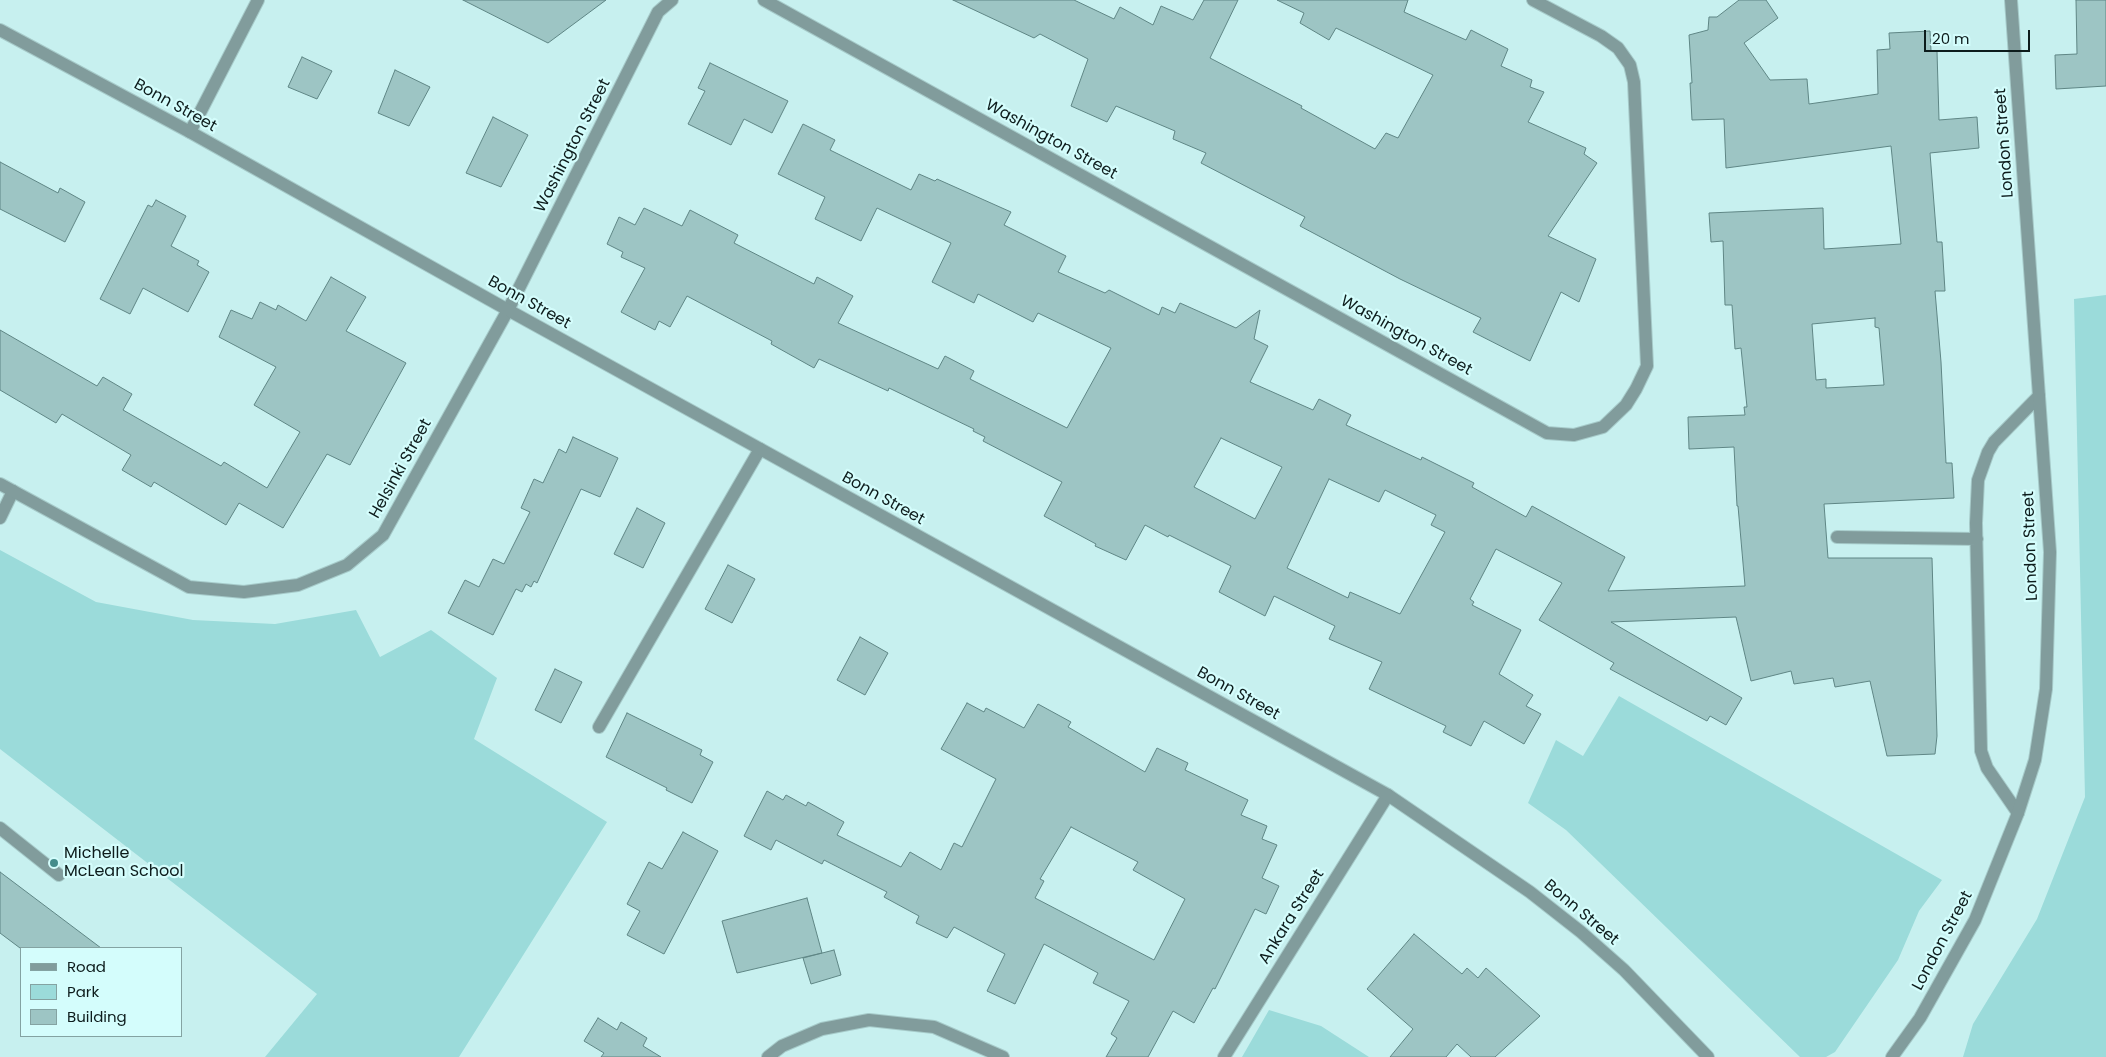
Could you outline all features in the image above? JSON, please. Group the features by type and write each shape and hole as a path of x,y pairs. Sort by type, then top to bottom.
{"street":[{"path":"190,132 258,0"},
{"name":"Washington Street","path":"508,310 658,12 672,0"},
{"name":"Washington Street","path":"764,0 1547,432 1574,435 1602,427 1626,405 1647,366 1634,82 1630,65 1618,48 1601,36 1533,0"},
{"name":"London Street","path":"1892,1057 1920,1018 1975,920 2018,813 2035,760 2046,689 2050,552 2011,0"},
{"name":"Bonn Street","path":"0,30 190,132 508,310 1388,795 1530,892 1581,932 1624,970 1708,1057"},
{"name":"Helsinki Street","path":"0,484 189,587 244,592 298,585 347,565 383,535 508,310"},
{"path":"2018,813 1987,768 1981,751 1977,539 1978,480 1988,452 1994,442 2039,396"},
{"path":"599,727 760,449"},
{"path":"0,518 13,491"},
{"path":"1837,537 1977,539"},
{"name":"Ankara Street","path":"1224,1057 1388,795"},
{"path":"0,828 59,875"},
{"path":"768,1057 782,1046 822,1029 869,1020 934,1028 1003,1057"}],"green space":[{"path":"2106,295 2106,1057 1963,1057 1973,1024 2037,919 2085,797 2074,299"},
{"path":"0,550 96,602 193,620 275,624 356,610 380,657 431,630 497,678 474,739 607,822 459,1057 265,1057 317,994 0,749"},
{"path":"1619,696 1942,880 1919,911 1898,960 1835,1052 1826,1057 1800,1057 1566,830 1528,803 1556,740 1583,756"},
{"path":"1269,1010 1321,1026 1369,1057 1242,1057"}],"building":[{"path":"463,0 606,0 548,43"},
{"path":"953,0 1074,0 1114,19 1120,7 1153,25 1161,6 1193,20 1204,0 1238,0 1210,58 1302,106 1301,108 1375,149 1386,133 1398,138 1433,75 1336,28 1329,40 1300,23 1304,13 1277,0 1408,0 1404,12 1466,40 1471,30 1508,49 1501,66 1532,80 1530,87 1544,92 1528,122 1586,148 1584,154 1597,163 1548,236 1596,259 1579,302 1561,292 1530,361 1473,332 1481,318 1400,279 1300,226 1305,217 1201,163 1206,153 1173,139 1175,131 1116,106 1107,122 1071,106 1088,59 1040,34 1034,38"},
{"path":"1739,0 1766,0 1778,18 1744,43 1770,80 1807,79 1809,104 1878,94 1877,50 1890,49 1889,33 1930,31 1931,51 1937,51 1939,120 1977,117 1979,148 1930,153 1937,242 1942,242 1945,291 1935,291 1946,463 1952,463 1954,498 1824,504 1828,558 1932,558 1937,736 1935,754 1887,756 1870,681 1835,687 1833,678 1794,684 1791,671 1751,681 1736,617 1611,622 1742,698 1726,725 1710,716 1707,721 1610,669 1614,663 1539,620 1562,583 1496,549 1470,599 1474,602 1472,605 1521,630 1499,674 1533,695 1526,706 1541,714 1524,744 1484,721 1471,746 1443,732 1446,726 1369,689 1382,662 1329,639 1335,626 1274,596 1265,616 1219,592 1231,566 1145,525 1126,560 1095,546 1096,544 1044,516 1062,482 983,441 985,437 973,431 974,429 889,388 888,391 819,359 814,368 771,344 772,341 687,296 670,327 659,321 655,330 621,312 645,268 621,257 623,252 607,244 619,217 635,225 644,208 682,226 690,210 738,235 734,243 814,284 817,277 853,296 838,323 938,369 945,356 974,371 970,379 1067,428 1111,348 1038,313 1033,322 978,294 974,303 932,282 951,243 877,208 861,241 815,219 825,197 778,174 803,124 835,140 830,150 911,190 919,174 935,181 937,179 1011,212 1004,225 1066,256 1058,272 1105,293 1109,290 1159,315 1162,307 1175,313 1180,303 1236,328 1260,310 1254,339 1268,346 1250,382 1313,410 1319,399 1351,415 1346,425 1421,460 1422,457 1474,483 1472,487 1526,517 1532,506 1625,557 1608,591 1745,586 1737,506 1734,447 1689,449 1688,417 1745,415 1744,407 1747,407 1741,348 1735,349 1732,305 1725,305 1723,241 1711,242 1709,213 1823,208 1824,249 1901,244 1891,146 1726,168 1724,119 1692,120 1689,35 1708,30 1709,17 1717,17","holes":["1875,318 1875,327 1879,328 1884,385 1826,388 1826,379 1816,380 1812,324","1221,438 1282,467 1255,519 1194,487","1329,479 1379,502 1385,490 1436,515 1431,525 1445,532 1400,614 1350,592 1348,598 1287,568"]},
{"path":"2076,0 2106,0 2106,86 2056,89 2055,55 2077,54"},
{"path":"302,57 332,71 317,99 288,87"},
{"path":"710,63 788,101 772,133 744,119 731,145 688,124 705,91 698,88"},
{"path":"395,70 430,87 409,126 378,113"},
{"path":"493,117 528,135 501,187 466,173"},
{"path":"0,162 58,193 60,188 85,202 65,242 0,209"},
{"path":"156,200 186,216 171,246 199,261 197,265 209,272 188,312 143,288 130,314 100,299 148,205 152,207"},
{"path":"331,277 366,297 346,331 406,363 350,465 327,454 283,528 239,503 226,525 154,482 151,487 122,470 131,455 62,414 56,423 0,390 0,330 97,386 103,377 132,394 123,410 221,466 224,462 267,488 300,432 254,405 276,367 219,337 231,310 252,319 260,302 276,310 278,305 306,321"},
{"path":"573,437 618,458 600,497 581,489 537,583 534,581 531,587 526,584 522,592 516,589 493,635 448,613 465,580 479,587 493,559 504,564 530,512 521,508 534,479 543,483 559,449 566,453"},
{"path":"637,508 665,523 643,568 614,554"},
{"path":"728,565 755,579 732,623 705,609"},
{"path":"860,637 888,653 865,695 837,680"},
{"path":"555,669 582,682 561,723 535,710"},
{"path":"967,703 984,712 986,708 1024,728 1038,704 1071,722 1068,727 1145,772 1157,748 1188,763 1185,770 1248,800 1241,815 1267,826 1262,839 1277,845 1262,878 1279,886 1266,914 1255,909 1215,989 1213,988 1194,1023 1173,1011 1148,1057 1106,1057 1117,1038 1111,1034 1129,1001 1093,983 1098,973 1044,944 1015,1004 987,991 1005,954 954,927 947,938 916,923 919,916 884,897 887,892 824,860 822,864 776,840 771,850 744,836 767,791 783,800 786,795 806,806 808,802 844,822 837,835 901,867 910,852 941,870 954,843 962,847 996,779 941,749","holes":["1071,827 1138,862 1133,870 1185,899 1154,960 1035,898 1044,881 1040,879"]},
{"path":"627,713 702,750 700,755 713,762 692,803 606,757"},
{"path":"683,832 718,851 664,954 627,935 640,911 627,904 649,862 662,869"},
{"path":"0,872 100,947 20,948 0,933"},
{"path":"807,898 822,953 737,973 722,921"},
{"path":"1414,934 1462,974 1467,968 1478,978 1486,968 1540,1016 1495,1057 1471,1057 1457,1044 1446,1057 1390,1057 1413,1029 1367,989"},
{"path":"834,950 841,975 811,984 803,958"},
{"path":"598,1018 617,1030 621,1022 647,1038 643,1046 661,1057 601,1057 604,1053 584,1041"}],"place":[{"name":"Michelle McLean School","path":"54,863"}]}
